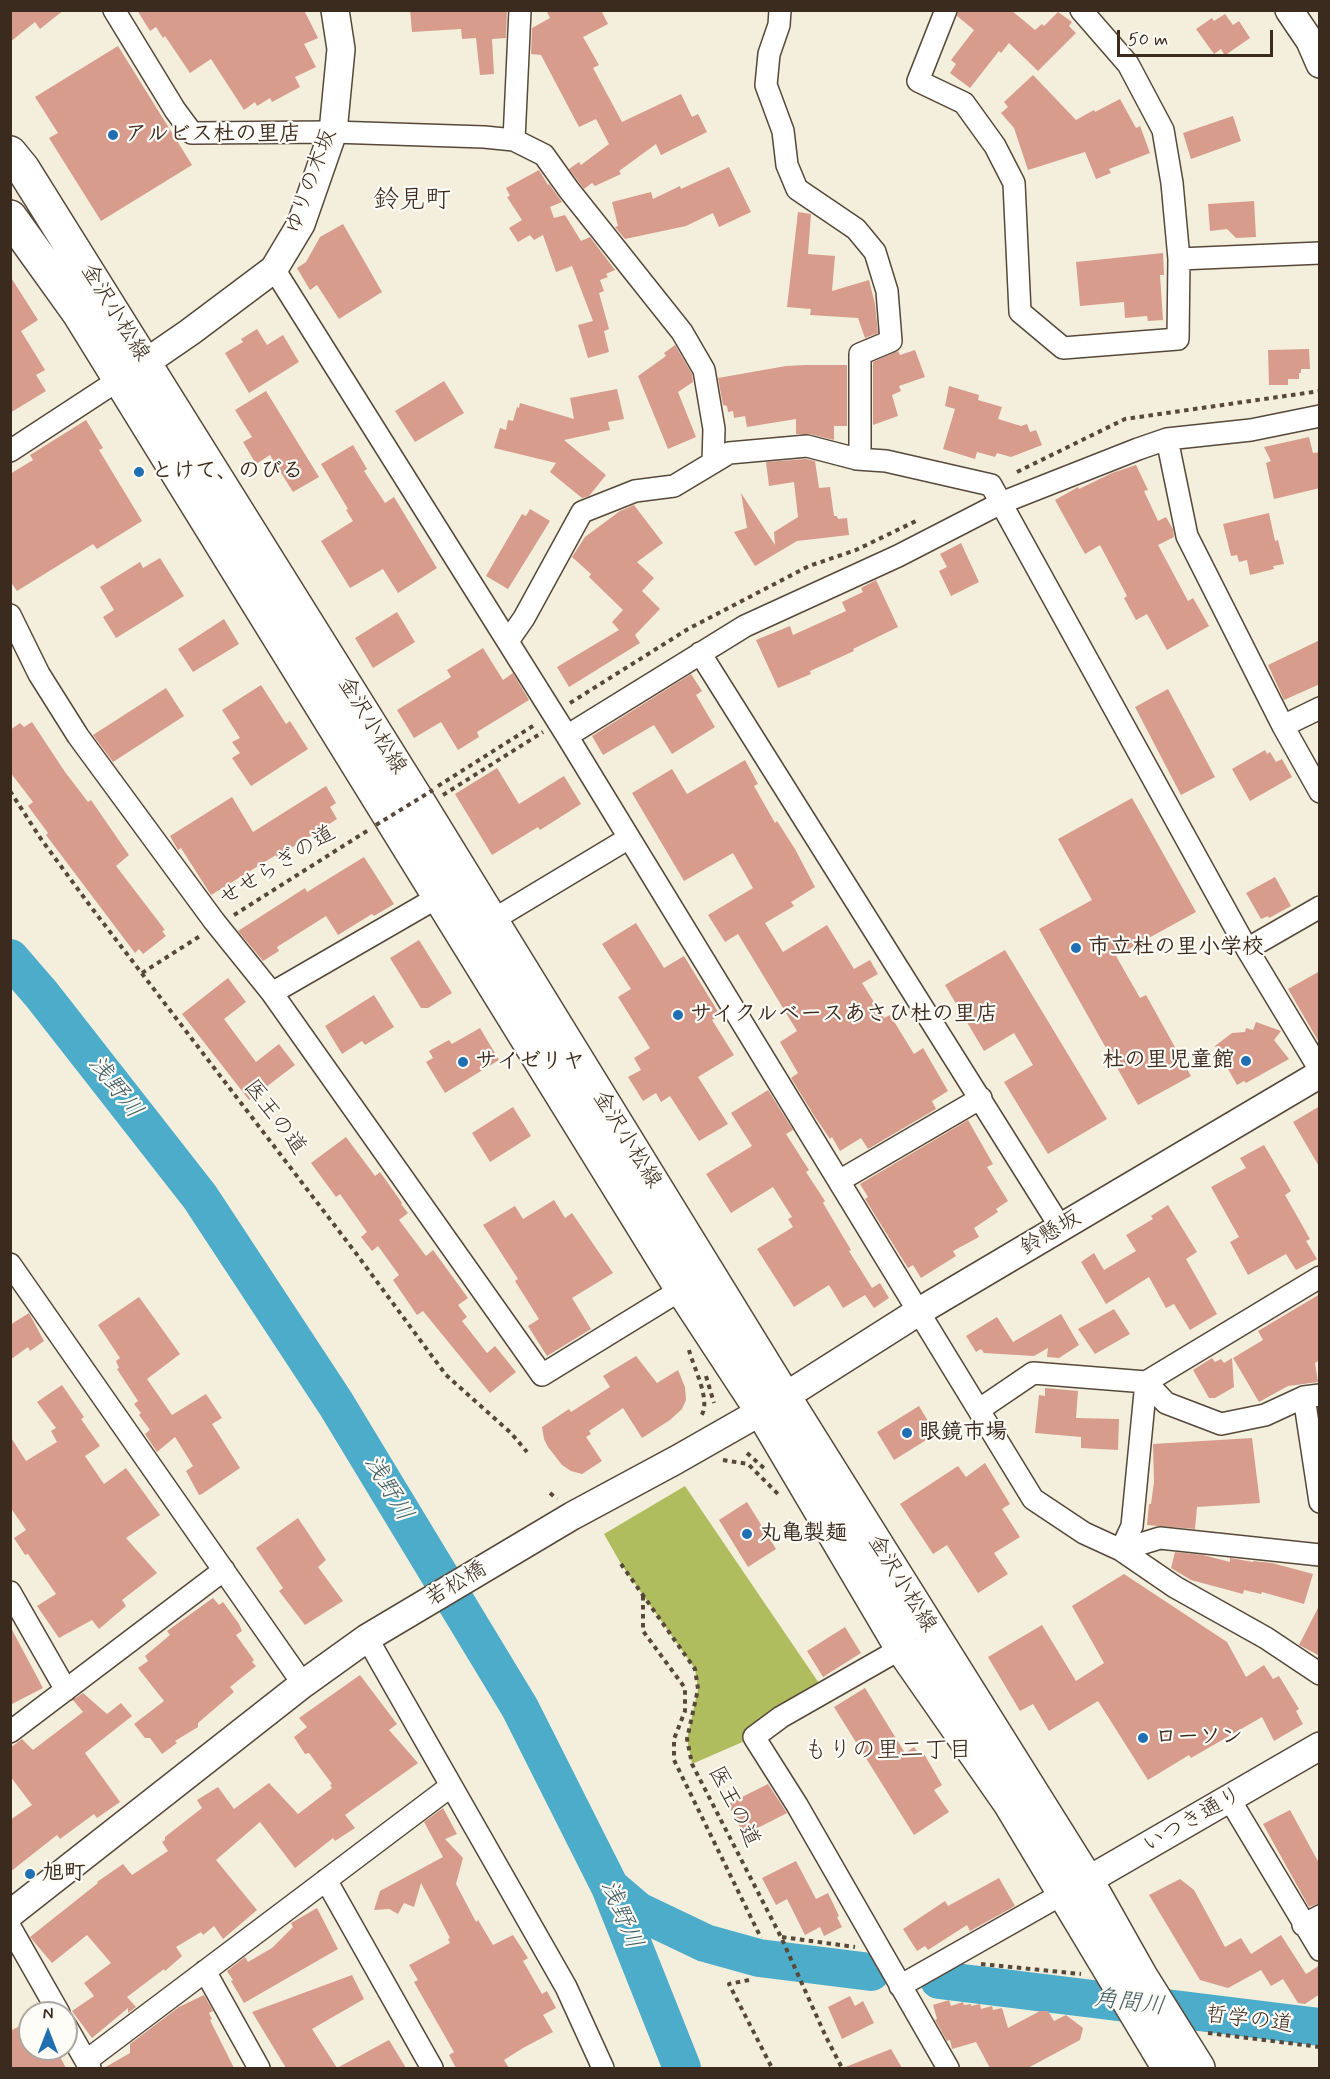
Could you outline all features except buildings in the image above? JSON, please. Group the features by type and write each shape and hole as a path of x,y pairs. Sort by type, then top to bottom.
{"main road":[{"name":"金沢小松線","path":"10,153 23,169 133,371 440,896 682,1289 773,1404 902,1648 1010,1803 1076,1887"},
{"name":"金沢小松線","path":"10,217 79,313 133,371 427,799 492,921 773,1404 1076,1887 1127,1977 1160,2029 1198,2068"},
{"name":"金沢小松線","path":"1160,2029 1169,2068"}],"street":[{"path":"114,10 175,110 192,133 333,132 484,137 514,140 544,156 682,332 704,370 714,429 713,462"},
{"name":"ゆりの木坂","path":"133,371 190,332 274,269 301,224 333,132 341,49 336,10"},
{"path":"514,140 520,10"},
{"path":"780,10 779,26 770,54 766,85 783,131 787,165 797,189 856,229 875,252 887,291 891,341 860,354 860,447 857,459"},
{"path":"946,10 918,81 964,103 995,146 1014,183 1020,312 1063,348 1178,339 1179,259 1172,183 1163,130 1128,64 1081,10"},
{"path":"1289,10 1310,41 1320,64"},
{"path":"1179,259 1320,253"},
{"path":"274,269 563,729 1033,1499 1084,1533 1121,1550 1175,1587 1266,1638 1320,1674"},
{"path":"10,451 133,371"},
{"path":"563,729 745,626 898,556 1001,503 1167,439 1251,430 1320,416"},
{"path":"1167,439 1187,536 1282,726 1320,792"},
{"path":"508,641 524,618 582,512 635,491 674,486 729,453 807,446 857,459 886,461 991,485 1247,950 1320,1072"},
{"path":"10,615 39,674 78,736 217,925 272,993 542,1375 682,1289"},
{"path":"700,652 1061,1228"},
{"path":"1282,726 1320,708"},
{"path":"492,921 629,838"},
{"path":"272,993 440,896"},
{"path":"1247,950 1320,907"},
{"name":"鈴懸坂","path":"773,1404 918,1312 1320,1072"},
{"path":"839,1181 981,1098"},
{"path":"10,1264 303,1684"},
{"path":"980,1409 1033,1373 1146,1382 1320,1277"},
{"path":"1146,1382 1166,1403 1221,1424 1265,1415 1312,1396 1320,1502"},
{"path":"1121,1550 1132,1526 1146,1382"},
{"name":"若松橋","path":"10,1914 303,1684 377,1633 528,1543 773,1404"},
{"path":"1121,1550 1160,1538 1320,1554"},
{"path":"10,1732 224,1570"},
{"path":"10,1592 66,1690"},
{"path":"377,1633 451,1786 566,1987 603,2068"},
{"path":"902,1648 781,1717 754,1737 797,1805 948,2068"},
{"name":"いつき通り","path":"1076,1887 1320,1746"},
{"path":"78,2047 88,2065 205,1971 451,1786"},
{"path":"1230,1800 1312,1921 1320,1950"},
{"path":"326,1880 432,2068"},
{"path":"900,1986 1076,1887"},
{"path":"10,1927 52,2001"},
{"path":"205,1971 259,2068"}],"path":[{"name":"せせらぎの道","path":"142,973 376,825 563,729"},
{"name":"医王の道","path":"10,791 47,848 446,1375 511,1433 526,1452"},
{"path":"688,1349 706,1402 703,1415 694,1422"},
{"path":"721,1460 748,1464 782,1498"},
{"path":"550,1493 563,1504"},
{"name":"医王の道","path":"621,1564 695,1669 698,1689 687,1739 692,1764 789,1953 842,2068"},
{"path":"643,1595 643,1631 685,1688 685,1711 674,1739 674,1760 760,1938"},
{"path":"749,1980 729,1984 773,2067"},
{"name":"哲学の道","path":"1160,2029 1320,2047"}],"green space":[{"path":"685,1486 825,1692 754,1737 692,1764 687,1739 698,1689 695,1669 621,1564 604,1534"}],"waterway":[{"name":"浅野川","path":"10,958 42,995 200,1197 336,1404 520,1708 610,1887 682,2068"},
{"name":"角間川","path":"610,1887 638,1911 705,1943 759,1958 871,1972"},
{"name":"角間川","path":"939,1980 1320,2027"}],"place":[{"name":"アルビス杜の里店","path":"113,135"},
{"name":"とけて、のびる","path":"139,472"},
{"name":"市立杜の里小学校","path":"1076,948"},
{"name":"サイクルベースあさひ杜の里店","path":"678,1015"},
{"name":"杜の里児童館","path":"1246,1061"},
{"name":"サイゼリヤ","path":"463,1062"},
{"name":"眼鏡市場","path":"907,1433"},
{"name":"丸亀製麺","path":"747,1534"},
{"name":"ローソン","path":"1143,1738"},
{"name":"旭町","path":"30,1874"}],"district":[{"name":"鈴見町","path":"412,202"},
{"name":"もりの里二丁目","path":"888,1752"}]}
